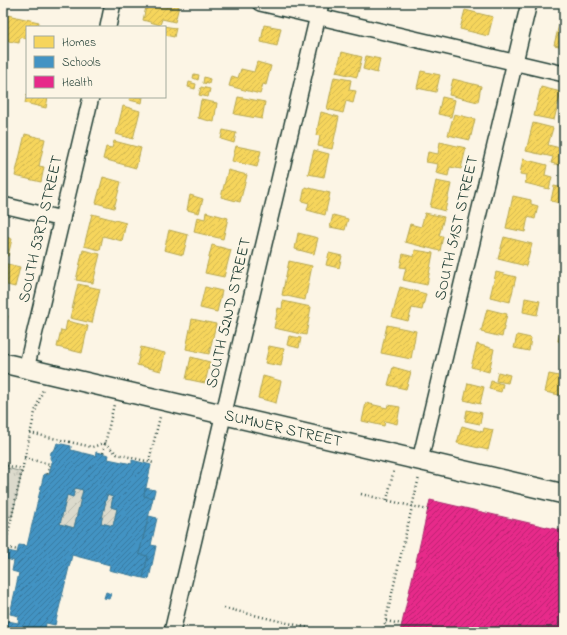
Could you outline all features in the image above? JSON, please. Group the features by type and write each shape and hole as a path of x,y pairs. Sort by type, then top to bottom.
{"street":[{"path":"260,3 319,10 564,74"},
{"name":"SOUTH 51ST STREET","path":"420,468 529,3"},
{"path":"108,26 109,4"},
{"name":"SOUTH 52ND STREET","path":"172,632 319,10"},
{"name":"SOUTH 53RD STREET","path":"26,369 91,98"},
{"path":"3,205 62,219"},
{"name":"SUMNER STREET","path":"3,363 397,455 420,468 564,494"}],"path":[{"path":"18,550 4,547 30,433 47,374"},
{"path":"103,453 113,409"},
{"path":"149,461 160,417"},
{"path":"30,433 92,447 105,443"},
{"path":"105,443 117,454 154,463"},
{"path":"387,500 397,455"},
{"path":"24,458 50,464 47,474"},
{"path":"3,465 22,469"},
{"path":"383,632 413,506 420,468"},
{"path":"362,494 428,510"},
{"path":"224,608 326,632"},
{"path":"386,620 402,624"}],"green space":[{"path":"3,467 22,472 12,517 3,515"},
{"path":"75,488 83,490 74,528 60,524 67,495 73,496"},
{"path":"107,495 113,497 111,507 117,509 113,526 101,523"}],"building: Homes":[{"path":"147,3 164,3 179,6 175,22 162,19 160,25 143,20"},
{"path":"465,10 493,17 488,36 460,29"},
{"path":"3,14 39,22 38,26 26,26 26,39 20,37 19,43 3,40"},
{"path":"264,25 281,28 277,46 261,42"},
{"path":"559,25 564,26 564,47 554,45"},
{"path":"166,26 176,28 174,37 166,35"},
{"path":"342,52 362,57 357,77 336,72"},
{"path":"366,56 380,59 377,73 363,69"},
{"path":"257,62 271,66 266,85 263,84 260,94 229,86 232,76 238,78 241,69 254,72"},
{"path":"421,71 440,75 436,92 417,88"},
{"path":"194,74 199,75 198,80 193,78"},
{"path":"204,77 210,79 209,84 203,83"},
{"path":"334,77 351,80 349,90 356,91 353,103 346,101 343,113 327,109"},
{"path":"453,79 481,86 478,102 449,95"},
{"path":"189,82 196,84 195,89 188,87"},
{"path":"201,87 210,89 208,97 199,95"},
{"path":"541,87 561,92 554,120 534,116"},
{"path":"238,97 265,102 262,119 234,114"},
{"path":"442,97 455,100 451,117 438,114"},
{"path":"26,98 48,98 46,108 25,103"},
{"path":"130,98 143,98 142,103 129,100"},
{"path":"201,100 217,103 214,122 198,118"},
{"path":"123,106 140,111 133,139 116,134"},
{"path":"321,112 339,117 332,149 318,146 320,136 316,135"},
{"path":"454,114 475,119 470,140 448,135"},
{"path":"533,123 553,128 548,145 564,149 564,166 551,163 553,157 526,151"},
{"path":"223,130 236,133 234,143 221,139"},
{"path":"25,134 45,139 39,166 44,167 41,182 15,176"},
{"path":"114,141 141,148 136,168 103,159 106,147 112,148"},
{"path":"440,142 466,148 461,169 450,167 448,176 436,173 438,164 426,162 428,152 438,154"},
{"path":"236,146 261,151 257,167 232,161"},
{"path":"314,150 329,154 324,177 308,174"},
{"path":"523,159 547,165 545,175 552,177 549,189 525,183 527,175 520,174"},
{"path":"228,170 247,175 240,202 221,197"},
{"path":"103,177 121,182 114,208 96,203"},
{"path":"436,181 451,184 445,211 430,207"},
{"path":"554,186 564,188 564,204 551,201"},
{"path":"305,187 330,193 325,215 307,210 309,203 302,201"},
{"path":"190,195 203,199 199,213 187,210"},
{"path":"513,196 531,200 531,204 538,206 535,219 528,217 525,232 506,228"},
{"path":"206,212 228,218 223,239 194,232 197,217 205,219"},
{"path":"425,213 444,217 439,236 443,236 440,251 405,242 410,224 421,227"},
{"path":"92,214 126,223 122,241 103,236 100,250 84,246"},
{"path":"333,215 348,219 345,230 330,227"},
{"path":"169,230 188,235 183,255 164,250"},
{"path":"298,233 318,238 314,254 295,249"},
{"path":"3,236 12,239 8,256 3,255"},
{"path":"504,237 532,244 526,266 498,259"},
{"path":"212,245 231,250 224,277 205,273"},
{"path":"83,250 100,254 93,283 76,280"},
{"path":"415,250 433,253 427,285 403,280 406,268 400,267 403,254 414,257"},
{"path":"329,253 342,256 339,268 326,265"},
{"path":"289,261 312,266 305,300 282,295"},
{"path":"3,263 20,267 15,287 3,284"},
{"path":"496,272 516,277 510,302 490,297"},
{"path":"78,284 100,289 92,323 70,318"},
{"path":"205,287 222,291 217,312 200,308"},
{"path":"400,287 426,294 422,310 412,308 408,321 392,317"},
{"path":"525,298 540,301 537,315 523,312"},
{"path":"283,301 311,307 306,335 274,328 278,308 282,309"},
{"path":"487,309 507,314 502,337 481,332"},
{"path":"3,314 8,316 3,334"},
{"path":"192,319 216,324 209,354 186,349"},
{"path":"67,321 88,326 82,353 57,347 61,330 65,331"},
{"path":"562,323 564,323 564,343 558,341"},
{"path":"387,325 416,331 411,359 381,353"},
{"path":"517,335 531,338 529,351 514,348"},
{"path":"289,336 301,338 299,348 287,345"},
{"path":"477,344 494,349 489,372 471,367"},
{"path":"269,346 284,349 281,366 265,363"},
{"path":"141,347 165,353 161,371 137,365"},
{"path":"191,357 210,362 205,383 186,379"},
{"path":"393,367 411,372 406,389 388,385"},
{"path":"498,372 510,375 508,383 496,381"},
{"path":"549,374 564,377 564,396 545,392"},
{"path":"263,376 281,381 276,403 258,398"},
{"path":"491,381 503,384 501,392 489,389"},
{"path":"468,383 484,387 480,404 464,400"},
{"path":"366,403 387,408 388,405 400,407 397,424 385,421 384,426 362,421"},
{"path":"467,410 482,413 480,424 465,421"},
{"path":"462,426 483,432 484,428 493,430 488,450 457,443"}],"building: Schools":[{"path":"57,443 71,446 71,450 95,456 96,452 109,455 108,459 132,464 132,460 151,465 144,496 153,498 139,554 148,556 143,578 109,570 110,565 72,555 55,625 46,623 45,630 54,632 3,632 3,620 18,623 19,616 10,614 19,573 12,571 14,561 6,559 3,573 3,550 17,553 19,545 27,546 44,474 49,475 52,462 50,458 51,452 55,449","holes":["75,488 83,490 74,528 60,524 67,495 73,497","107,495 113,497 111,507 117,509 113,526 101,523"]},
{"path":"145,488 155,490 153,498 144,496"},
{"path":"149,516 157,518 151,545 156,546 149,579 143,578 148,556 139,554"},
{"path":"106,592 111,594 109,599 104,598"}],"building: Health":[{"path":"430,500 564,531 564,632 400,632"}]}
